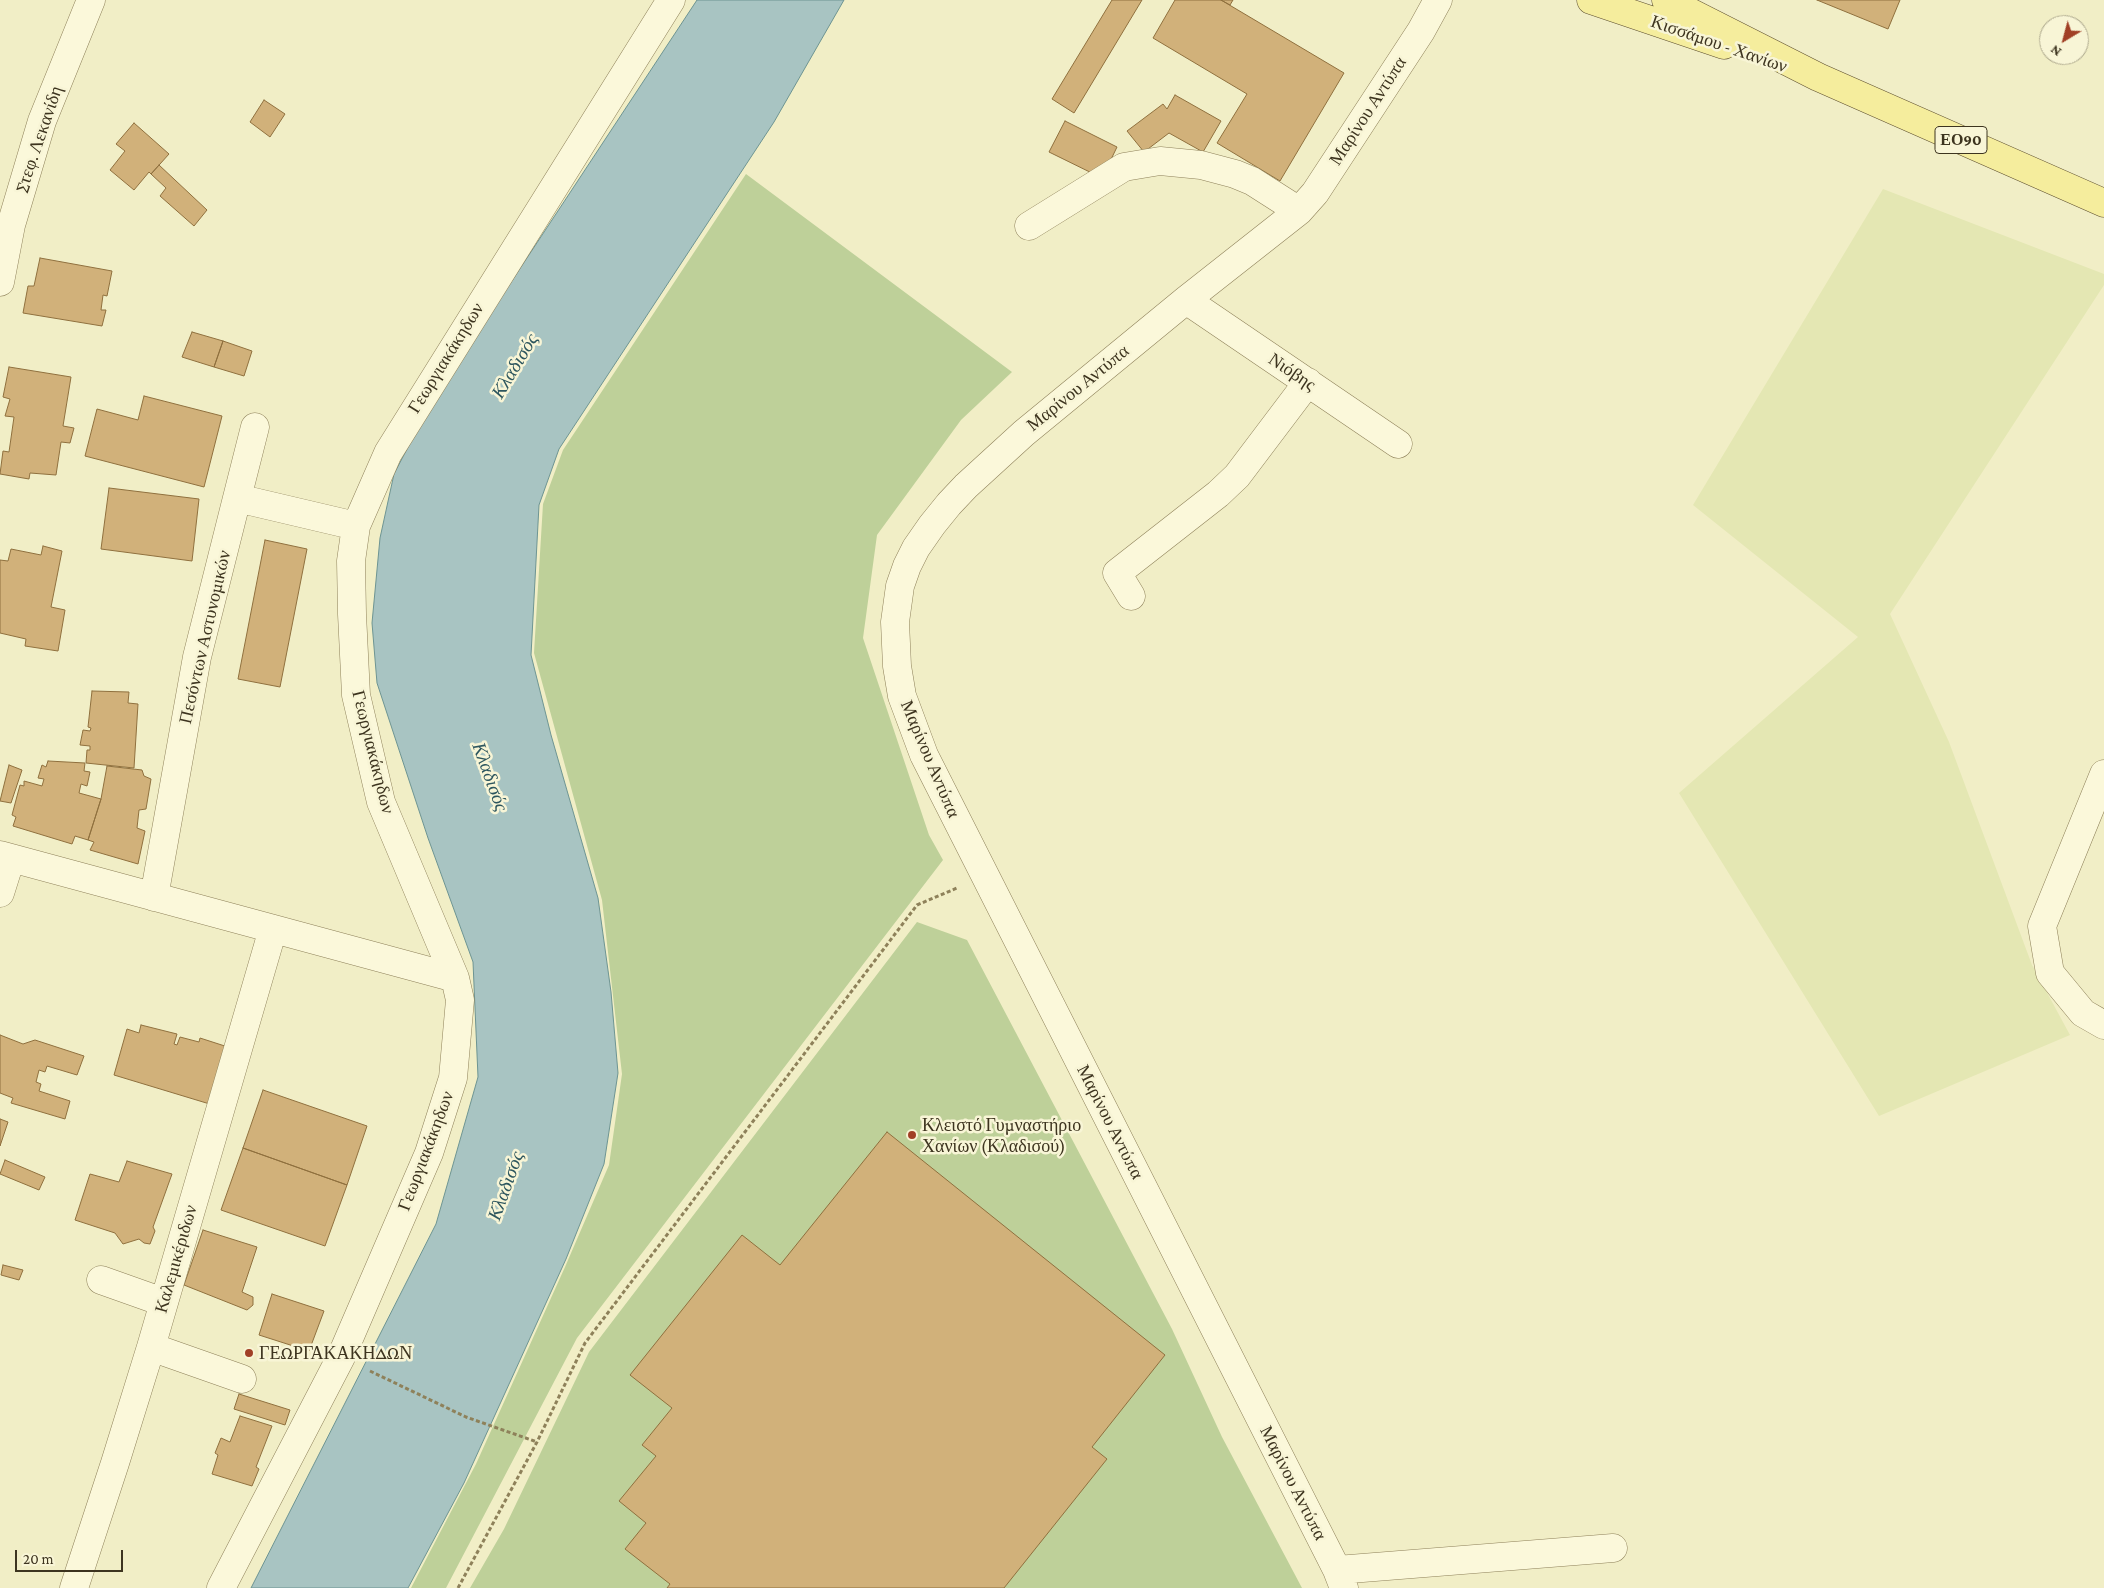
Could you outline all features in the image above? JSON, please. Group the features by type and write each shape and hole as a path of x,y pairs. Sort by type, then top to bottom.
{"main road":[{"name":"Κισσάμου - Χανίων","path":"1591,0 1818,78"},
{"name":"Κισσάμου - Χανίων","path":"1666,0 1818,78 2104,203"}],"street":[{"name":"Στεφ. Λεκανίδη","path":"0,282 6,224 42,121 91,0"},
{"name":"Γεωργιακάκηδων","path":"221,1588 341,1357 429,1153 453,1078 460,1000 455,978 381,802 356,695 351,560 356,526 392,445 672,0"},
{"name":"Μαρίνου Αντύπα","path":"1340,1579 924,755 902,696 895,643 897,603 900,586 916,548 932,525 966,486 1024,433 1186,300 1300,212 1315,193 1416,39 1438,0"},
{"path":"1028,226 1124,167 1160,161 1201,165 1235,174 1252,181 1300,212"},
{"name":"Νιόβης","path":"1186,300 1398,444"},
{"path":"1131,596 1117,573 1218,494 1237,476 1252,460 1308,382"},
{"name":"Πεσόντων Αστυνομικών","path":"154,897 197,657 255,427"},
{"path":"237,498 356,526"},
{"path":"2104,774 2042,926 2050,973 2083,1013 2104,1025"},
{"path":"0,893 5,856 455,978"},
{"name":"Καλεμικέριδων","path":"74,1588 151,1347 273,929"},
{"path":"101,1280 163,1302"},
{"path":"151,1347 242,1379"},
{"path":"1340,1579 1613,1548"}],"path":[{"path":"458,1588 537,1442 585,1343 918,905 985,876"},
{"path":"341,1357 466,1417 537,1442"}],"green space":[{"path":"746,174 1012,372 961,420 877,535 863,638 929,835 943,860 577,1338 446,1588 411,1588 476,1464 609,1165 622,1074 602,900 534,653 543,504 563,450"},
{"path":"1883,189 2104,274 2104,285 1890,614 1949,742 2032,965 2070,1035 1879,1116 1679,793 1858,637 1693,505"},
{"name":"Κλειστό Γυμναστήριο Χανίων (Κλαδισού)","path":"917,922 967,940 1172,1329 1222,1437 1302,1588 470,1588 504,1529 589,1352"}],"water":[{"name":"Κλαδισός","path":"697,0 844,0 774,122 559,449 539,505 531,655 551,735 598,898 611,992 618,1073 604,1164 566,1259 464,1483 408,1588 251,1588 436,1224 478,1077 473,962 428,838 377,683 372,623 380,538 394,474 430,405"}],"building":[{"path":"1112,0 1142,0 1074,113 1052,99"},
{"path":"1175,0 1221,0 1344,73 1280,181 1217,143 1247,94 1153,38"},
{"path":"1221,0 1233,0 1230,5"},
{"path":"1817,0 1900,0 1888,29"},
{"path":"1175,95 1221,121 1203,152 1169,133 1144,152 1127,131 1163,104 1167,109"},
{"path":"264,100 285,114 270,137 250,122"},
{"path":"1065,121 1117,147 1102,178 1049,152"},
{"path":"134,123 169,154 151,174 149,172 134,190 110,170 125,151 116,144"},
{"path":"159,165 207,210 194,226 160,196 166,188 151,174"},
{"path":"40,258 112,271 107,296 103,295 101,310 106,310 102,326 23,313 28,286 34,286"},
{"path":"192,332 223,341 214,367 182,357"},
{"path":"223,341 252,351 244,376 214,367"},
{"path":"9,367 71,377 63,426 74,428 70,443 61,442 56,475 30,473 29,479 0,474 3,451 9,452 14,417 5,416 10,399 3,397"},
{"path":"144,396 222,416 204,487 85,456 97,409 138,420"},
{"path":"109,488 199,499 192,561 101,549"},
{"path":"265,540 307,549 280,687 238,679"},
{"path":"43,546 62,551 51,607 65,610 58,651 25,646 26,639 0,633 0,560 8,561 11,549 41,555"},
{"path":"92,691 129,692 128,703 138,704 134,768 86,763 87,750 90,750 90,746 80,745 83,730 90,731 91,728 88,727"},
{"path":"48,761 85,763 84,771 90,772 87,786 81,784 79,793 101,799 88,840 75,836 72,844 13,826 16,817 12,815 20,785 24,786 24,781 42,786 44,779 38,778 42,765 46,767"},
{"path":"9,765 22,770 11,803 0,801"},
{"path":"107,766 142,770 144,776 151,779 146,809 139,810 137,828 145,831 138,864 90,850 94,842 88,840 101,799"},
{"path":"141,1025 177,1034 174,1044 177,1045 180,1037 199,1042 200,1038 231,1048 213,1105 114,1075 127,1029 139,1033"},
{"path":"0,1035 23,1044 35,1040 84,1056 77,1075 47,1066 45,1072 39,1070 36,1082 41,1084 39,1091 70,1101 65,1119 11,1103 13,1098 0,1093"},
{"path":"263,1090 367,1126 347,1185 243,1148"},
{"path":"0,1119 8,1122 0,1146"},
{"path":"887,1132 1165,1355 1092,1447 1107,1459 1004,1588 667,1588 670,1584 625,1549 646,1523 619,1501 656,1456 642,1445 672,1408 630,1375 742,1235 780,1265"},
{"path":"243,1148 347,1185 325,1246 221,1210"},
{"path":"5,1160 45,1177 39,1190 0,1174"},
{"path":"127,1161 172,1174 153,1227 155,1231 150,1244 144,1243 139,1239 123,1244 115,1233 75,1220 90,1174 119,1182"},
{"path":"203,1230 257,1247 242,1292 253,1297 253,1305 247,1310 184,1285"},
{"path":"3,1265 23,1270 19,1280 1,1275"},
{"path":"272,1294 324,1311 309,1351 259,1335"},
{"path":"239,1394 290,1410 285,1425 234,1409"},
{"path":"240,1416 272,1426 256,1467 259,1469 252,1486 212,1474 218,1455 215,1453 221,1438 230,1442"}],"place":[{"name":"Κλειστό Γυμναστήριο Χανίων (Κλαδισού)","path":"912,1135"},
{"name":"ΓΕΩΡΓΑΚΑΚΗΔΩΝ","path":"249,1353"}]}
